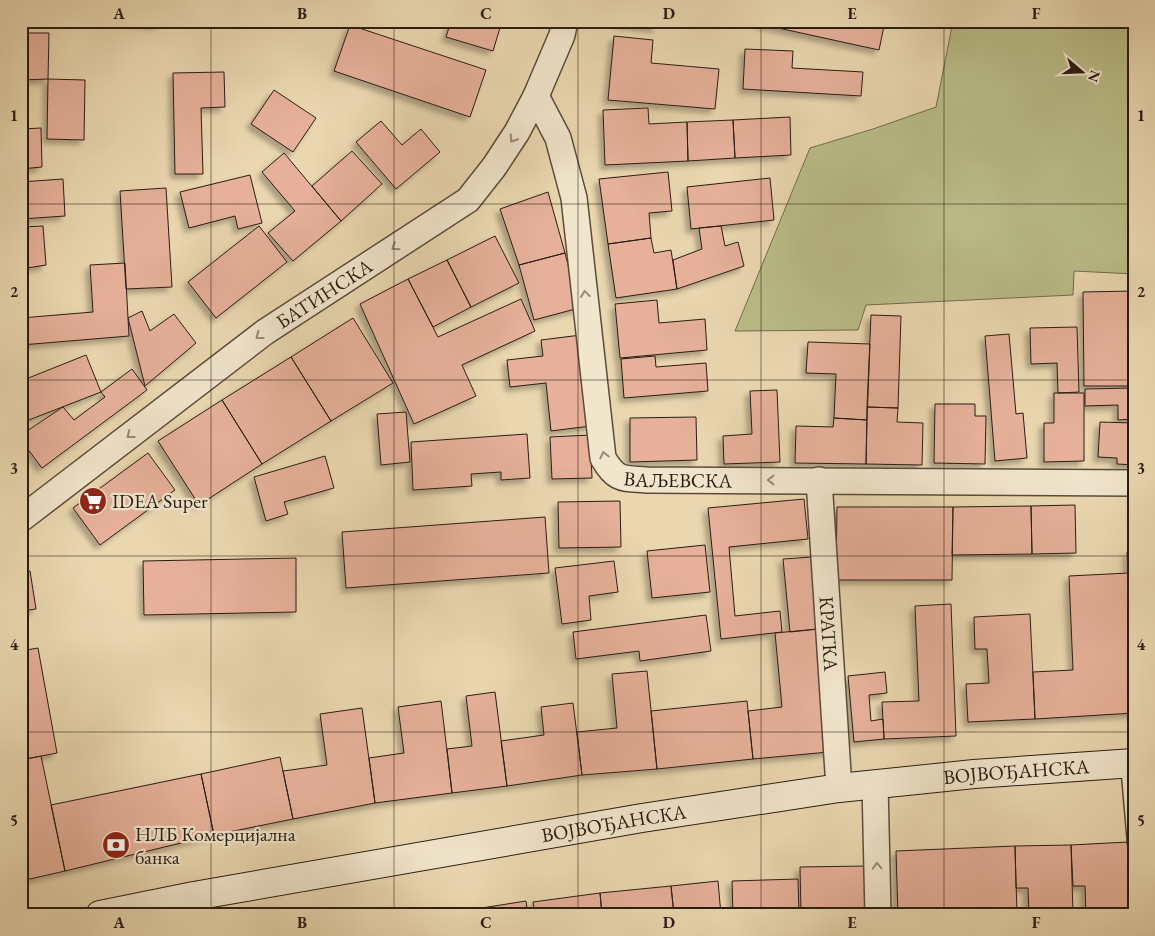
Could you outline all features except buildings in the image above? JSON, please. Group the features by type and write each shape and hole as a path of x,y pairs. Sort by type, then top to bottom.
{"street":[{"name":"БАТИНСКА","path":"21,518 265,332 468,200 494,167 517,132 536,96 562,35 565,21"},
{"name":"ВАЉЕВСКА","path":"536,96 558,138 574,198 603,458 610,471 621,478 646,480 1134,483"},
{"name":"КРАТКА","path":"819,480 839,788"},
{"name":"ВОЈВОЂАНСКА","path":"100,915 204,894 642,818 839,788 974,774 1130,763"},
{"path":"875,784 878,915"}],"lane":[{"path":"1130,763 1134,844"}],"green space":[{"path":"953,21 1134,21 1134,274 1074,271 1073,295 866,305 858,330 735,331 810,148 936,107"}],"place":[{"name":"IDEA Super","path":"93,501"},
{"name":"НЛБ Комерцијална банка","path":"116,845"}]}
